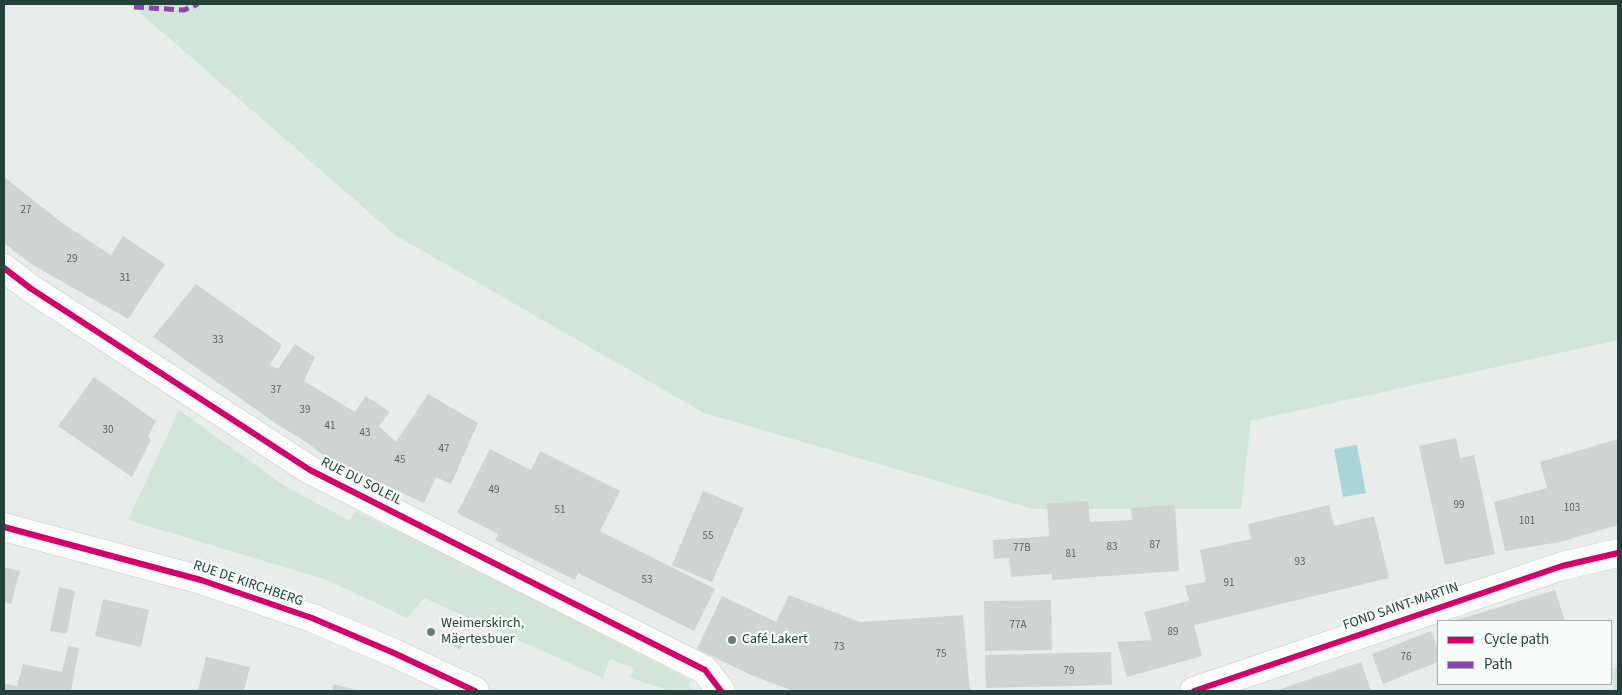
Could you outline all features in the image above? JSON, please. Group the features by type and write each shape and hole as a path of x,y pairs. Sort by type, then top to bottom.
{"street":[{"name":"RUE DU SOLEIL","path":"4,268 30,288 310,470 705,670 721,691"},
{"name":"RUE DE KIRCHBERG","path":"4,527 202,580 312,618 475,691"},
{"name":"FOND SAINT-MARTIN","path":"1194,691 1562,566 1618,553"}],"green space":[{"path":"130,4 1618,4 1618,340 1251,421 1241,509 1033,509 704,413 395,235"},
{"path":"179,410 283,485 350,521 355,511 587,619 591,629 691,680 688,685 693,691 670,691 630,678 634,668 610,659 603,678 424,598 407,618 327,580 128,520"},
{"path":"1618,667 1618,691 1614,691 1612,669"}],"water":[{"path":"1357,445 1366,493 1343,497 1334,449"}],"building":[{"path":"4,177 65,225 111,255 123,236 165,264 128,319 31,264 4,243"},
{"path":"196,284 282,345 270,365 278,369 295,344 315,357 304,381 355,412 366,396 390,412 379,426 396,442 428,394 478,423 451,484 436,477 424,503 328,459 305,441 278,425 153,337"},
{"path":"94,377 156,421 148,437 151,440 132,477 58,426"},
{"path":"1456,438 1460,458 1474,455 1495,554 1445,565 1419,446"},
{"path":"1618,439 1618,525 1560,542 1505,551 1494,502 1547,488 1540,462"},
{"path":"490,449 531,470 540,451 620,491 600,531 715,589 694,631 578,573 575,580 495,540 498,534 457,513"},
{"path":"703,491 744,508 712,582 672,565"},
{"path":"1088,501 1090,522 1132,520 1131,508 1175,505 1179,571 1052,580 1052,574 1011,577 1009,558 994,559 993,540 1049,536 1047,503"},
{"path":"1329,505 1334,526 1374,516 1389,578 1194,625 1202,656 1127,677 1117,642 1152,640 1144,612 1189,601 1185,586 1206,582 1200,550 1251,539 1248,524"},
{"path":"4,567 20,571 11,604 4,602"},
{"path":"59,587 75,591 67,634 50,631"},
{"path":"1555,590 1565,620 1457,620"},
{"path":"789,595 860,622 963,615 970,691 793,691 751,675 697,649 722,596 776,622"},
{"path":"103,599 149,610 141,647 95,636"},
{"path":"1051,600 1052,650 985,651 984,601"},
{"path":"1431,631 1437,647 1437,662 1383,684 1372,654"},
{"path":"445,632 464,642 460,650 441,639"},
{"path":"68,646 79,648 71,691 4,691 4,684 17,686 23,664 62,672"},
{"path":"1111,652 1112,685 986,688 985,655"},
{"path":"206,657 250,667 244,691 198,691"},
{"path":"1361,662 1371,691 1275,691 1301,682"},
{"path":"334,684 359,691 332,691"}],"marked path":[{"path":"134,7 184,10 198,4"}],"cycle path":[{"path":"4,268 30,288 310,470 705,670 721,691"},
{"path":"4,527 201,580 312,618 394,653 475,691"},
{"path":"1194,691 1562,566 1618,553"}],"place":[{"name":"Weimerskirch, Mäertesbuer","path":"431,632"},
{"name":"Café Lakert","path":"732,640"}]}
